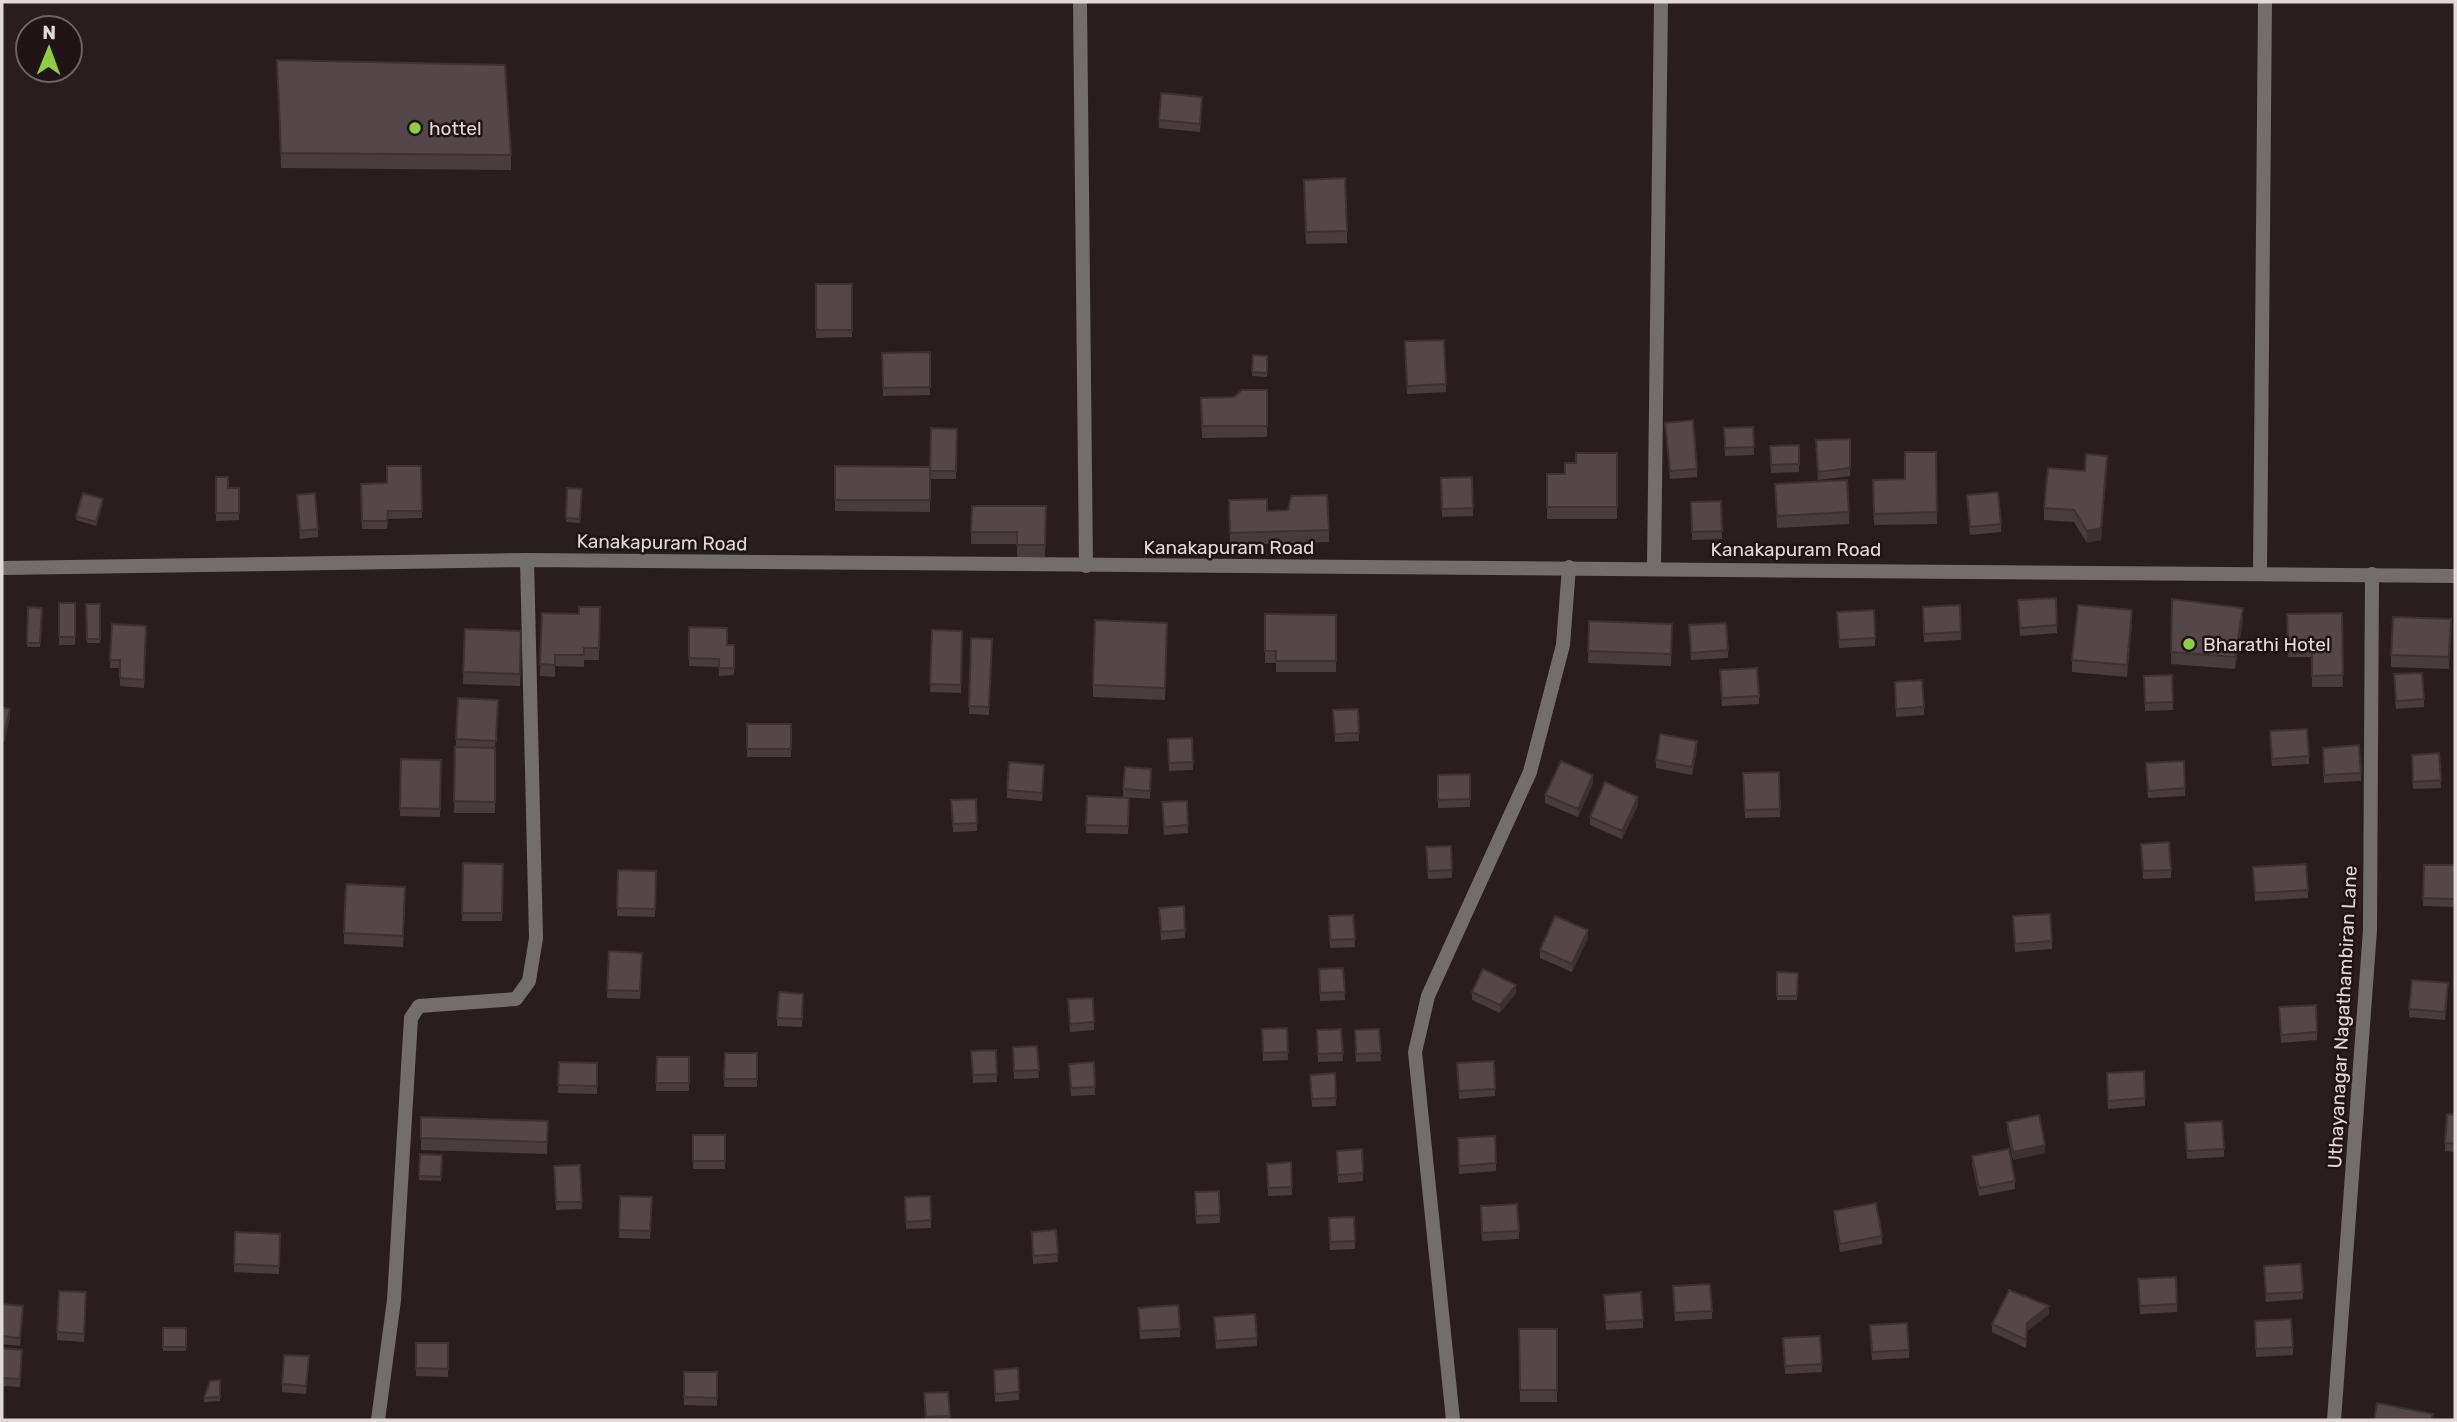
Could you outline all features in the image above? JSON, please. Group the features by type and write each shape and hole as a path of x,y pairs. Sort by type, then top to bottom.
{"street":[{"path":"1080,2 1086,566"},
{"path":"1654,567 1661,2"},
{"path":"2260,572 2265,2"},
{"path":"378,1420 394,1300 411,1018 419,1006 516,999 529,981 531,970 536,938 527,560"},
{"name":"Kanakapuram Road","path":"2,568 527,560 1086,566 2260,572 2455,576"},
{"path":"1453,1420 1415,1052 1427,996 1530,772 1563,645 1569,567"},
{"name":"Uthayanagar Nagathambiran Lane","path":"2334,1420 2370,930 2372,574"}],"building":[{"path":"277,60 505,65 511,155 281,153"},
{"path":"1161,93 1202,97 1200,124 1159,120"},
{"path":"1345,178 1347,231 1306,232 1304,180"},
{"path":"816,284 852,284 852,330 816,330"},
{"path":"1444,340 1446,384 1407,386 1405,341"},
{"path":"930,352 930,387 883,388 882,353"},
{"path":"1253,355 1267,356 1267,373 1252,372"},
{"path":"1242,390 1267,390 1267,426 1202,426 1201,398 1234,397"},
{"path":"1693,420 1697,469 1670,471 1665,423"},
{"path":"1753,427 1754,447 1725,448 1724,428"},
{"path":"931,428 957,429 956,471 930,471"},
{"path":"1850,439 1850,468 1818,472 1816,440"},
{"path":"1799,445 1799,464 1771,465 1770,446"},
{"path":"1905,452 1936,452 1937,512 1874,514 1873,480 1905,479"},
{"path":"1576,453 1617,453 1617,507 1547,507 1547,474 1565,474 1565,463 1576,463"},
{"path":"2086,454 2107,456 2101,528 2087,531 2074,510 2044,508 2048,468 2085,471"},
{"path":"387,466 421,466 422,511 388,511 387,521 362,521 361,484 387,483"},
{"path":"835,466 930,467 930,500 835,500"},
{"path":"216,477 228,477 228,488 239,488 239,513 216,513"},
{"path":"1472,477 1473,508 1442,509 1441,478"},
{"path":"1847,480 1849,512 1777,516 1775,484"},
{"path":"567,488 582,489 580,519 566,518"},
{"path":"1998,492 2001,524 1970,527 1967,495"},
{"path":"83,493 103,499 96,522 76,516"},
{"path":"315,493 318,529 300,531 297,495"},
{"path":"1327,495 1329,530 1230,533 1229,500 1267,499 1267,511 1288,510 1291,496"},
{"path":"1721,501 1722,531 1692,532 1691,502"},
{"path":"972,506 1046,506 1045,545 1017,545 1017,532 971,532"},
{"path":"2056,598 2057,625 2020,628 2018,600"},
{"path":"2172,599 2243,608 2235,657 2171,652"},
{"path":"59,603 75,603 75,637 59,637"},
{"path":"86,604 100,604 100,639 87,639"},
{"path":"1960,605 1961,632 1924,634 1923,607"},
{"path":"2078,605 2132,610 2127,665 2072,660"},
{"path":"28,607 42,608 40,643 27,643"},
{"path":"579,607 600,607 599,648 584,648 584,655 555,655 555,665 540,664 542,613 579,614"},
{"path":"1874,610 1875,638 1839,640 1837,612"},
{"path":"2342,613 2343,675 2312,676 2312,645 2288,645 2287,614"},
{"path":"1265,614 1336,615 1336,661 1276,661 1276,651 1265,651"},
{"path":"2393,617 2451,619 2449,657 2391,655"},
{"path":"1095,620 1167,623 1165,688 1093,685"},
{"path":"1589,621 1672,624 1671,654 1588,651"},
{"path":"1726,623 1728,650 1691,653 1689,625"},
{"path":"112,624 146,626 144,680 120,678 120,660 110,660"},
{"path":"689,627 727,628 727,645 734,645 734,668 719,668 719,659 689,658"},
{"path":"465,629 521,631 520,674 463,672"},
{"path":"932,630 962,631 961,685 930,684"},
{"path":"971,638 992,639 989,707 969,706"},
{"path":"1757,668 1759,696 1722,698 1720,670"},
{"path":"2422,673 2424,699 2396,701 2394,674"},
{"path":"2172,675 2173,702 2145,703 2144,676"},
{"path":"1922,680 1924,707 1896,709 1895,682"},
{"path":"458,698 498,700 496,741 456,739"},
{"path":"2,707 10,709 4,734 2,734"},
{"path":"1358,709 1359,733 1335,734 1333,710"},
{"path":"747,724 791,724 791,749 747,749"},
{"path":"2307,729 2309,756 2272,759 2270,731"},
{"path":"1660,734 1697,741 1692,767 1656,760"},
{"path":"1192,738 1193,762 1169,763 1168,739"},
{"path":"2359,745 2361,773 2324,775 2323,748"},
{"path":"455,747 495,748 495,802 454,801"},
{"path":"2439,753 2441,780 2413,782 2412,755"},
{"path":"401,759 441,760 440,809 400,808"},
{"path":"1561,761 1593,775 1578,809 1545,795"},
{"path":"2184,761 2185,788 2148,791 2146,763"},
{"path":"1009,762 1044,765 1042,793 1007,790"},
{"path":"1125,767 1151,769 1150,791 1123,789"},
{"path":"1779,772 1780,809 1745,810 1743,773"},
{"path":"1470,774 1470,799 1438,800 1438,775"},
{"path":"1605,782 1638,797 1622,831 1590,817"},
{"path":"1087,796 1129,798 1128,826 1086,825"},
{"path":"976,799 977,823 953,824 951,800"},
{"path":"1187,801 1188,825 1164,827 1162,802"},
{"path":"2169,842 2171,870 2143,871 2141,844"},
{"path":"1451,846 1452,870 1428,871 1426,847"},
{"path":"463,863 503,864 502,913 462,913"},
{"path":"2306,864 2308,890 2255,893 2253,867"},
{"path":"2424,865 2455,865 2455,899 2423,898"},
{"path":"618,870 656,871 655,909 617,908"},
{"path":"346,884 405,887 403,936 344,933"},
{"path":"1184,906 1185,930 1161,932 1159,908"},
{"path":"2050,914 2052,941 2015,944 2013,916"},
{"path":"1353,915 1355,939 1330,940 1329,916"},
{"path":"1555,916 1588,930 1572,964 1540,950"},
{"path":"609,951 642,953 640,991 607,990"},
{"path":"1343,968 1345,992 1320,993 1319,969"},
{"path":"1483,969 1516,985 1500,1005 1472,992"},
{"path":"1777,972 1798,973 1797,996 1777,996"},
{"path":"2412,980 2448,983 2445,1012 2409,1009"},
{"path":"779,992 803,994 802,1019 777,1018"},
{"path":"1093,998 1094,1022 1070,1024 1068,999"},
{"path":"2316,1005 2317,1032 2281,1035 2279,1007"},
{"path":"1287,1028 1288,1052 1263,1053 1262,1029"},
{"path":"1341,1029 1343,1053 1318,1054 1317,1030"},
{"path":"1379,1029 1381,1053 1356,1054 1355,1030"},
{"path":"1037,1046 1039,1070 1014,1071 1013,1047"},
{"path":"996,1050 997,1074 973,1075 971,1051"},
{"path":"725,1053 757,1053 757,1079 724,1079"},
{"path":"657,1057 689,1057 689,1083 656,1083"},
{"path":"1494,1061 1495,1089 1459,1091 1457,1063"},
{"path":"559,1062 597,1063 597,1086 558,1085"},
{"path":"1094,1062 1095,1087 1071,1088 1069,1064"},
{"path":"2144,1071 2145,1098 2108,1101 2107,1073"},
{"path":"1335,1073 1336,1098 1312,1099 1310,1075"},
{"path":"2447,1114 2455,1115 2455,1144 2445,1143"},
{"path":"2039,1115 2045,1145 2013,1152 2007,1122"},
{"path":"421,1117 548,1121 547,1142 421,1138"},
{"path":"2222,1121 2224,1149 2187,1151 2185,1123"},
{"path":"693,1135 725,1135 725,1161 693,1161"},
{"path":"1495,1136 1496,1163 1459,1166 1458,1138"},
{"path":"1362,1149 1363,1173 1338,1175 1337,1151"},
{"path":"2009,1149 2015,1181 1979,1188 1972,1156"},
{"path":"420,1154 442,1155 441,1177 419,1176"},
{"path":"1291,1162 1292,1187 1268,1188 1267,1164"},
{"path":"580,1165 582,1202 556,1202 554,1166"},
{"path":"1219,1191 1220,1215 1196,1216 1195,1192"},
{"path":"620,1196 652,1197 650,1231 619,1230"},
{"path":"930,1196 931,1220 906,1222 905,1197"},
{"path":"1876,1203 1882,1236 1840,1244 1834,1211"},
{"path":"1517,1204 1519,1231 1482,1233 1481,1206"},
{"path":"1354,1217 1355,1241 1330,1242 1329,1218"},
{"path":"1056,1230 1058,1254 1033,1256 1032,1232"},
{"path":"235,1232 280,1234 279,1266 234,1264"},
{"path":"2301,1264 2303,1292 2266,1294 2264,1266"},
{"path":"2176,1277 2177,1304 2140,1306 2138,1279"},
{"path":"1710,1284 1712,1311 1675,1313 1673,1286"},
{"path":"2009,1290 2049,1306 2027,1323 2026,1340 1992,1324"},
{"path":"59,1291 86,1292 84,1334 57,1332"},
{"path":"1641,1292 1643,1320 1606,1322 1604,1295"},
{"path":"2,1304 23,1306 20,1338 2,1336"},
{"path":"1178,1305 1180,1329 1140,1331 1138,1308"},
{"path":"1255,1314 1257,1338 1216,1341 1214,1317"},
{"path":"2291,1319 2293,1347 2256,1349 2255,1321"},
{"path":"1907,1323 1909,1350 1872,1352 1870,1325"},
{"path":"163,1328 186,1328 186,1347 163,1347"},
{"path":"1519,1329 1557,1329 1557,1390 1520,1390"},
{"path":"1820,1336 1822,1364 1785,1366 1783,1338"},
{"path":"416,1343 448,1343 448,1369 416,1368"},
{"path":"2,1348 22,1350 20,1379 2,1378"},
{"path":"284,1355 309,1356 306,1386 282,1384"},
{"path":"1018,1368 1019,1392 995,1394 994,1370"},
{"path":"684,1372 717,1372 717,1398 684,1397"},
{"path":"220,1380 220,1397 204,1398 210,1381"},
{"path":"948,1392 950,1416 926,1417 924,1393"},
{"path":"2377,1403 2433,1414 2431,1420 2374,1420"}],"place":[{"name":"hottel","path":"415,128"},
{"name":"Bharathi Hotel","path":"2189,644"}]}
